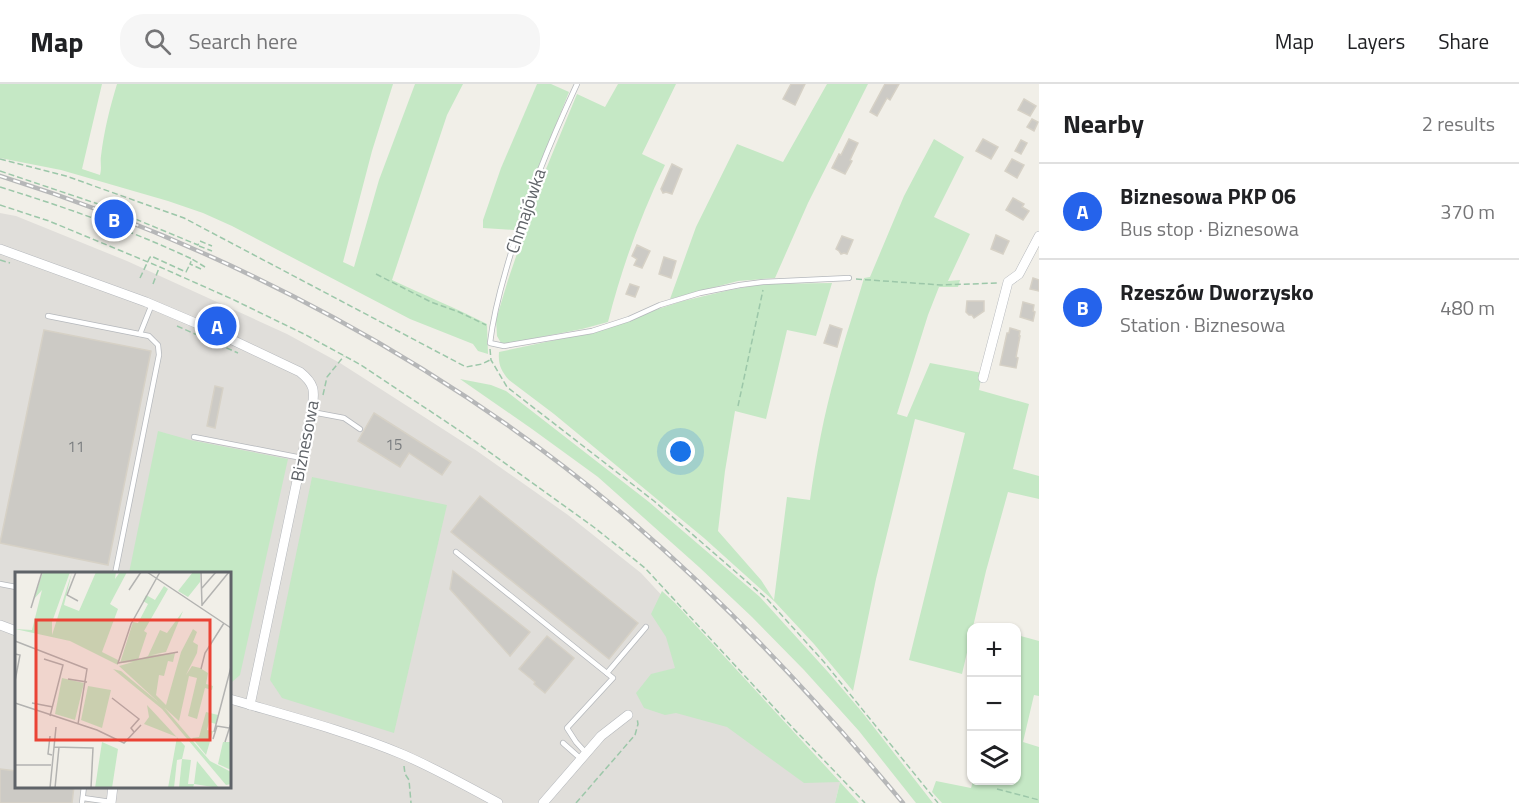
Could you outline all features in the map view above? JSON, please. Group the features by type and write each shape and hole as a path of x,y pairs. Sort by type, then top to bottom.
{"street":[{"path":"983,378 1008,282 1019,274 1039,236"},
{"name":"Biznesowa","path":"0,249 152,304 252,348 308,378 314,390 312,412 250,705"},
{"path":"0,625 15,631"},
{"path":"231,699 325,726 364,740 451,777 498,803"},
{"path":"543,803 600,736 628,715"}],"lane":[{"name":"Chmajówka","path":"490,343 493,318 516,234 577,84"},
{"path":"490,343 504,346 592,331 660,305 700,293 740,285 849,278"},
{"path":"140,334 152,304"},
{"path":"48,316 149,336 158,345 159,355 115,572"},
{"path":"312,412 344,418 360,429"},
{"path":"194,437 302,458"},
{"path":"456,552 613,678 567,728 584,756"},
{"path":"0,584 15,588"},
{"path":"608,673 646,627"},
{"path":"563,743 584,756"},
{"path":"82,800 111,802"}],"path":[{"path":"0,159 66,176 184,218 466,367 491,360"},
{"path":"0,171 104,206 212,251"},
{"path":"0,187 102,221 166,246 205,267"},
{"path":"0,205 49,221 160,267 285,325 361,365 463,433 596,528 645,568 864,803"},
{"path":"198,245 200,241 212,246"},
{"path":"140,278 151,256 186,272 192,259"},
{"path":"0,260 10,263"},
{"path":"190,264 201,269"},
{"path":"153,284 160,267"},
{"path":"376,274 431,302 492,328"},
{"path":"849,278 940,285 1008,282"},
{"path":"738,406 764,282"},
{"path":"179,326 240,354"},
{"path":"490,343 491,360 507,387 654,501 768,600 824,662 938,803"},
{"path":"326,382 330,372 344,356"},
{"path":"576,803 635,735 638,724 636,715 628,715"},
{"path":"404,756 411,803"},
{"path":"997,789 1039,800"}],"shaded area":[{"path":"0,213 16,216 127,261 287,334 340,363 477,451 568,515 641,573 782,725 840,782 835,803 0,803"}],"green space":[{"path":"0,84 102,84 82,169 100,175 104,137 117,84 393,84 372,151 343,262 354,267 379,180 415,84 463,84 447,115 392,280 487,324 488,354 478,351 473,344 410,319 203,213 61,170 0,158"},
{"path":"537,84 551,84 569,92 514,230 483,228 483,220 501,168"},
{"path":"618,84 676,84 642,154 665,165 632,242 608,322 582,329 501,343 497,336 496,320 508,280 546,169 577,94 605,107"},
{"path":"827,84 868,84 808,203 775,278 738,281 670,299 696,227 737,144 783,162"},
{"path":"934,139 964,157 934,217 970,234 948,281 960,280 958,287 939,287 897,414 907,417 930,363 982,373 979,390 1029,404 1013,469 1039,476 1039,499 1008,492 974,623 967,623 967,653 962,674 909,660 965,433 915,419 876,579 853,691 774,601 704,538 554,414 509,380 501,367 499,352 598,331 683,301 730,290 763,284 832,283 816,336 787,330 766,419 735,411 718,531 761,580 774,600 787,497 810,500 828,404 842,348 864,278 870,277 904,196"},
{"path":"460,379 491,385 506,391 649,502 760,597 862,712 933,803 916,803 859,731 804,670 699,567 598,477"},
{"path":"158,431 190,440 288,459 240,675 232,682 231,572 129,572"},
{"path":"312,477 447,505 394,733 282,698 270,680"},
{"path":"662,591 840,782 804,783 727,727 676,713 665,715 644,708 636,693 651,674 675,668 666,637 651,614"},
{"path":"1021,636 1039,641 1039,696 1034,695 1023,742 1039,747 1039,803 942,803 932,792 936,781 971,788 972,785 1021,785"},
{"path":"840,782 859,803 835,803"}],"building":[{"path":"791,84 805,84 795,105 783,99"},
{"path":"885,84 899,84 890,100 887,98 877,116 870,112"},
{"path":"1024,99 1036,106 1030,116 1018,110"},
{"path":"1032,119 1038,122 1034,131 1027,127"},
{"path":"849,139 858,143 845,174 832,168"},
{"path":"983,139 998,147 991,159 976,151"},
{"path":"1021,140 1027,143 1021,154 1015,151"},
{"path":"1012,159 1024,165 1017,178 1005,171"},
{"path":"672,164 682,169 672,194 663,193 661,189"},
{"path":"1013,198 1024,204 1022,207 1029,211 1023,220 1006,210"},
{"path":"996,235 1009,241 1003,254 991,249"},
{"path":"842,236 853,240 847,254 841,254 836,249"},
{"path":"637,245 650,251 642,268 634,265 637,259 632,256"},
{"path":"664,257 676,261 671,278 659,274"},
{"path":"1033,278 1039,280 1039,291 1030,289"},
{"path":"630,284 639,287 635,297 626,294"},
{"path":"967,301 984,301 984,311 974,318 966,312"},
{"path":"1023,302 1034,305 1033,321 1020,317"},
{"path":"830,325 842,329 837,347 824,343"},
{"path":"1010,328 1020,331 1016,368 1000,365"},
{"path":"44,330 151,351 108,565 0,543"},
{"path":"215,386 223,388 215,428 207,426"},
{"path":"374,413 451,462 442,475 409,453 400,467 358,441"},
{"path":"480,496 638,623 609,659 451,532"},
{"path":"453,571 530,632 510,656 450,589"},
{"path":"547,636 574,658 545,693 519,669"},
{"path":"0,769 15,771 15,788 74,788 72,803 0,803"}],"railway":[{"path":"0,176 85,205 169,238 252,276 333,317 411,362 488,411 561,464 631,521 704,587 773,656 903,803"}],"place":[{"name":"Rzeszów Dworzysko","path":"114,219"},
{"name":"Biznesowa PKP 06","path":"217,326"}]}
